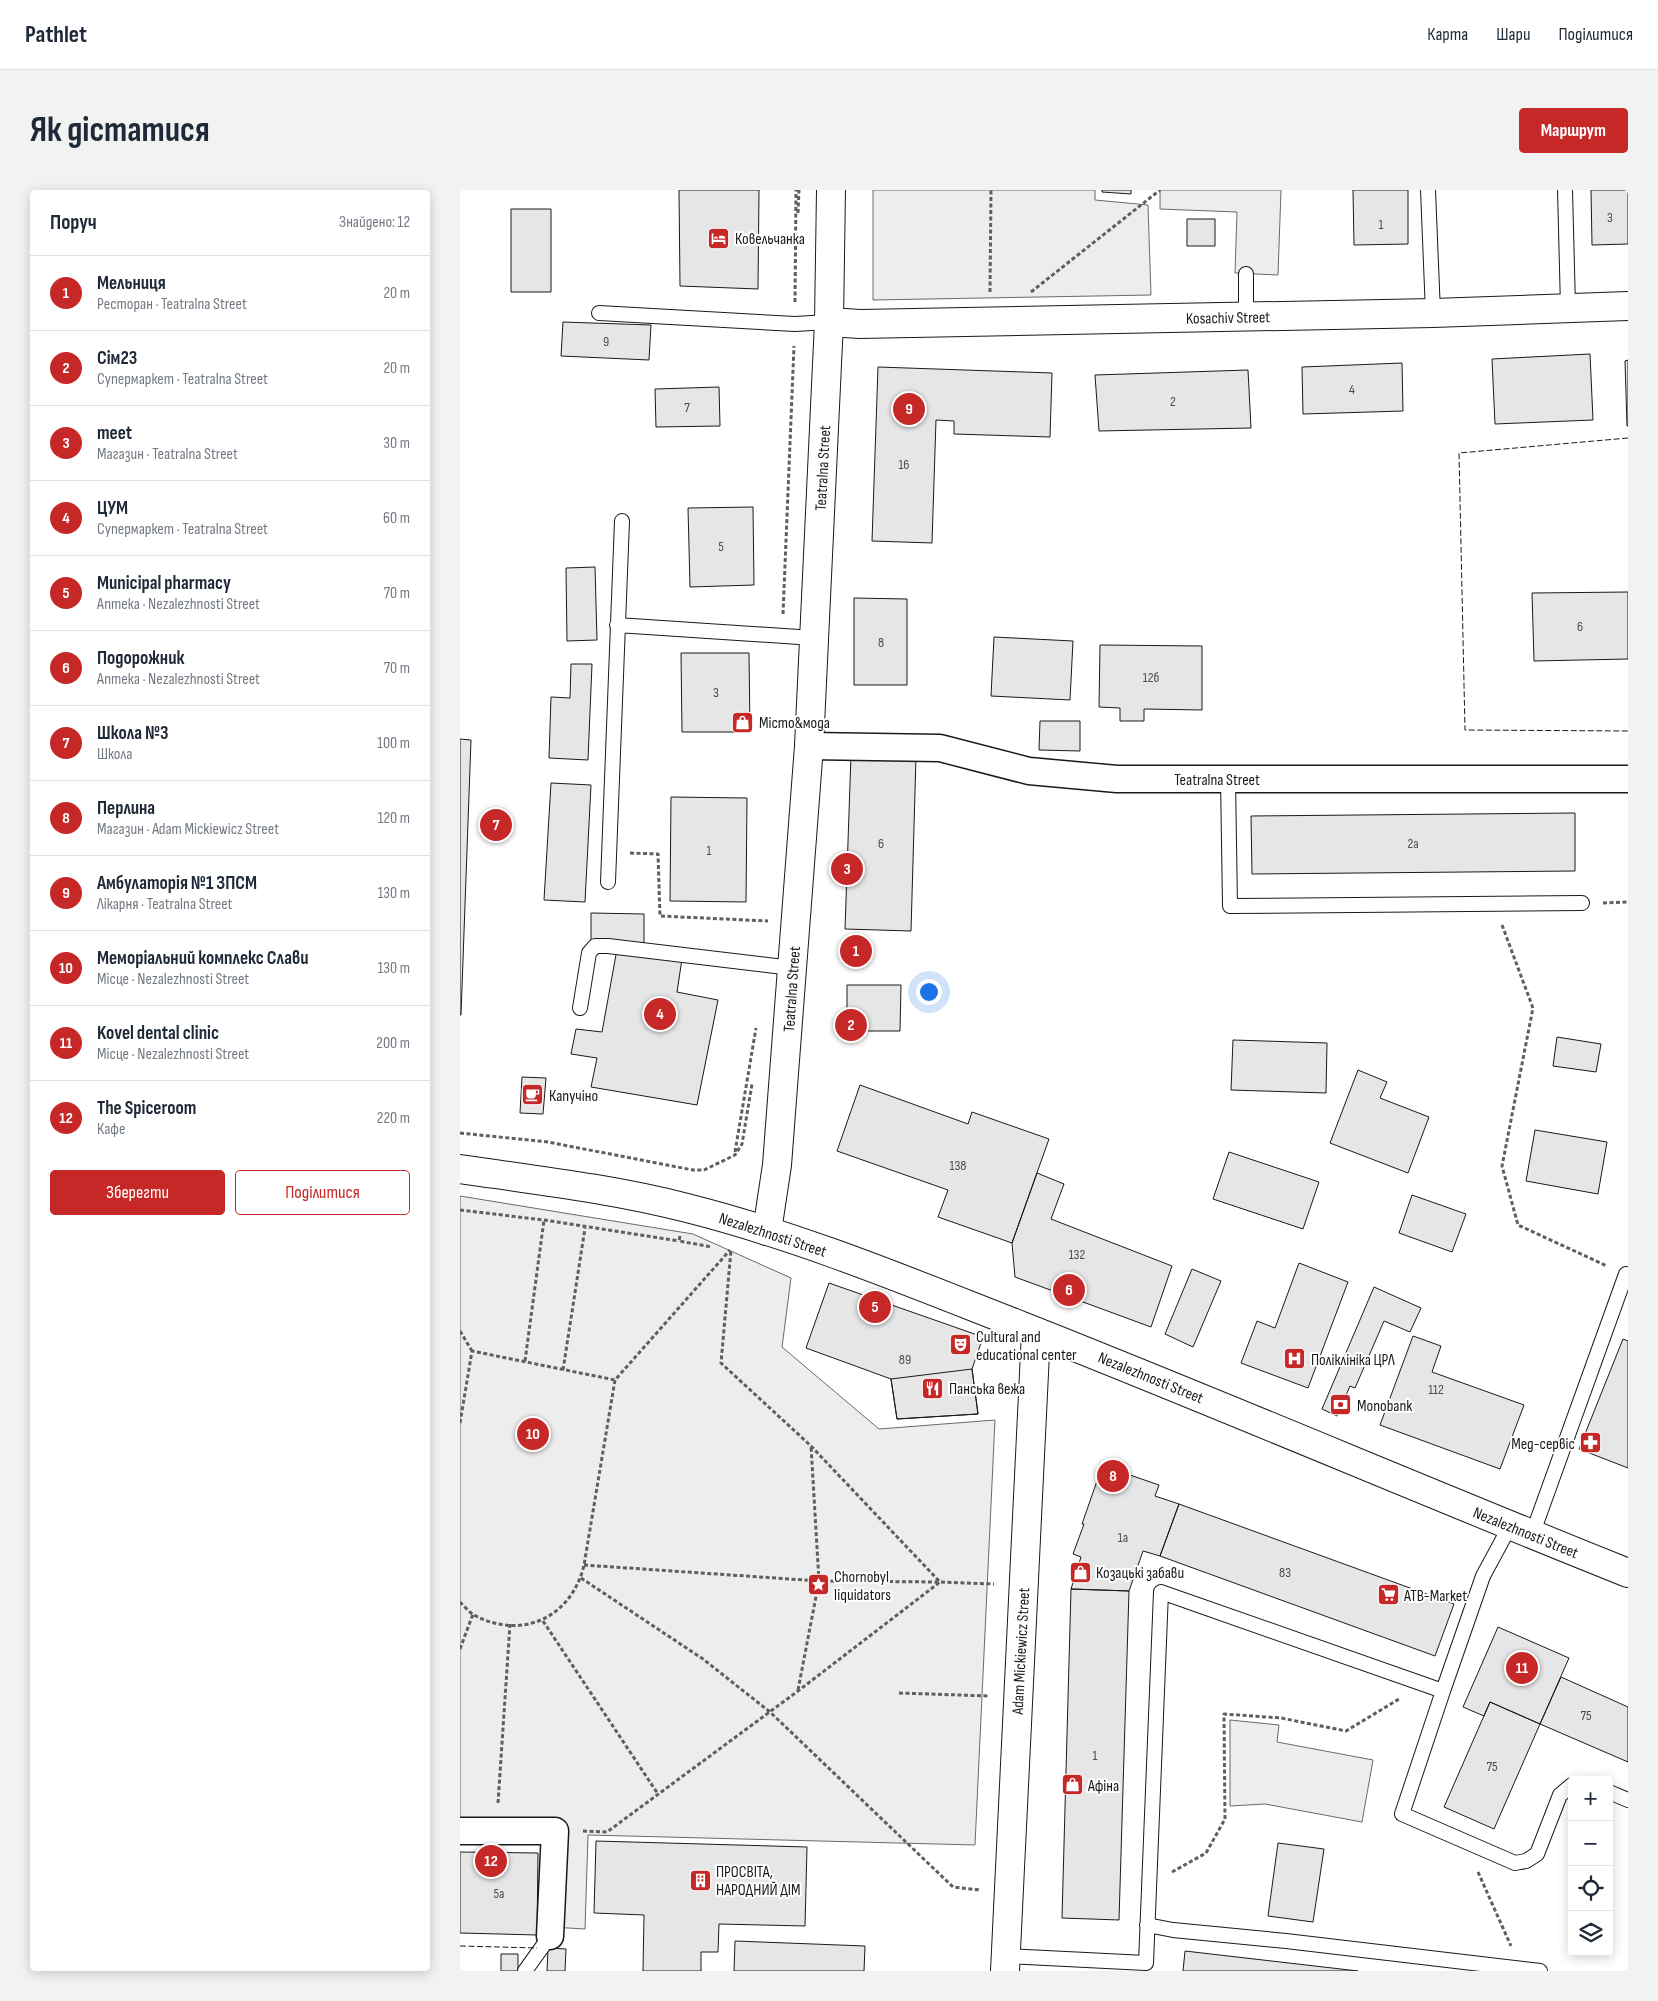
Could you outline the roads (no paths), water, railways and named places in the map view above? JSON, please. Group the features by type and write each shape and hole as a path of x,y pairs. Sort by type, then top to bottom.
{"street":[{"name":"Teatralna Street","path":"767,1231 777,1165 780,966 809,746 829,322 831,190"},
{"name":"Kosachiv Street","path":"829,322 860,324 1246,317 1628,306"},
{"name":"Teatralna Street","path":"809,746 940,748 1029,770 1118,779 1628,779"},
{"name":"Nezalezhnosti Street","path":"460,1169 586,1187 686,1208 767,1231 847,1258 1175,1386 1628,1573"},
{"name":"Adam Mickiewicz Street","path":"1005,1963 1036,1332"},
{"path":"460,1831 555,1831 550,1936"}],"lane":[{"path":"1428,190 1433,313"},
{"path":"1565,190 1568,307"},
{"path":"1246,274 1246,317"},
{"path":"599,314 795,328 829,322"},
{"path":"608,882 622,521"},
{"path":"617,625 814,638"},
{"path":"1228,779 1230,906 1582,903"},
{"path":"580,1008 589,953 595,946 780,966"},
{"path":"1568,1788 1560,1795 1537,1854 1526,1861 1516,1863 1402,1814 1483,1576 1521,1530 1627,1275"},
{"path":"1005,1963 1145,1967 1161,1592 1443,1691"},
{"path":"1613,1794 1628,1800"},
{"path":"1147,1924 1173,1930 1286,1941 1540,1971"},
{"path":"525,1971 550,1936"}],"place":[{"name":"Ковельчанка","path":"719,238"},
{"name":"Амбулаторія №1 ЗПСМ","path":"909,409"},
{"name":"Місто&мода","path":"743,722"},
{"name":"Школа №3","path":"496,825"},
{"name":"meet","path":"847,869"},
{"name":"Мельниця","path":"856,951"},
{"name":"ЦУМ","path":"660,1014"},
{"name":"Сім23","path":"851,1025"},
{"name":"Капучіно","path":"533,1095"},
{"name":"Подорожник","path":"1069,1290"},
{"name":"Municipal pharmacy","path":"875,1307"},
{"name":"Cultural and educational center","path":"960,1345"},
{"name":"Поліклініка ЦРЛ","path":"1295,1359"},
{"name":"Панська вежа","path":"933,1388"},
{"name":"Monobank","path":"1341,1405"},
{"name":"Меморіальний комплекс Слави","path":"533,1434"},
{"name":"Мед-сервіс","path":"1591,1443"},
{"name":"Перлина","path":"1113,1476"},
{"name":"Козацькі забави","path":"1080,1572"},
{"name":"Chornobyl liquidators","path":"818,1585"},
{"name":"ATB-Market","path":"1388,1595"},
{"name":"Kovel dental clinic","path":"1522,1668"},
{"name":"Афіна","path":"1072,1785"},
{"name":"The Spiceroom","path":"491,1861"},
{"name":"ПРОСВІТА, НАРОДНИЙ ДІМ","path":"700,1880"}]}
